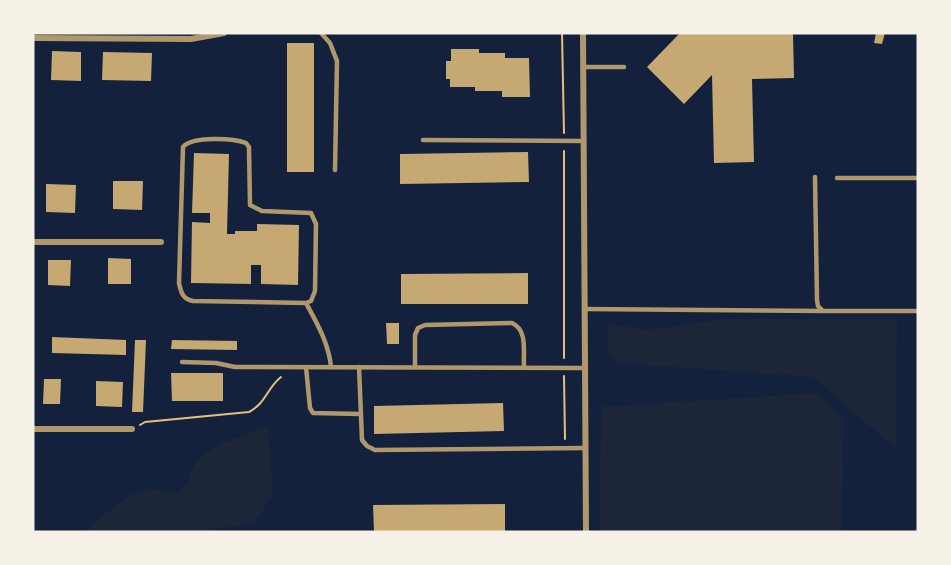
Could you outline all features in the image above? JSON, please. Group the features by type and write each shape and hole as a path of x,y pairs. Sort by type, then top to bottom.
{"street":[{"path":"33,38 191,39 224,33"},
{"path":"583,33 586,532"},
{"path":"33,242 161,242"},
{"path":"33,429 132,429"}],"lane":[{"path":"321,33 330,43 337,61 335,170"},
{"path":"583,67 624,66"},
{"path":"198,139 246,143 249,147 250,205 262,211 311,213 316,224 315,291 310,301 306,303 193,301 183,296 179,283 183,147 185,143 198,139"},
{"path":"423,140 584,141"},
{"path":"815,177 817,300 818,306 823,311"},
{"path":"837,178 918,178"},
{"path":"306,303 326,344 331,367"},
{"path":"584,309 918,311"},
{"path":"415,367 415,335 418,328 425,325 512,323 519,326 523,332 524,367"},
{"path":"182,362 216,363 235,367 584,368"},
{"path":"306,367 310,408 313,413 360,414"},
{"path":"359,367 362,440 375,450 585,448"}],"path":[{"path":"562,33 565,448"},
{"path":"132,429 145,422 249,412 258,408 276,381 284,375"}],"shaded area":[{"path":"722,319 897,319 896,449 813,377 617,363 608,352 608,324 649,330"},
{"path":"816,393 844,418 841,532 600,532 601,407"},
{"path":"268,427 273,496 253,523 216,528 211,532 86,532 113,508 137,492 152,489 177,493 187,482 195,465 207,453 235,438"}],"building":[{"path":"680,33 793,33 794,78 752,79 754,162 714,163 712,75 684,104 647,67"},
{"path":"876,33 885,33 882,44 874,43"},
{"path":"287,43 314,43 314,172 287,172"},
{"path":"451,49 479,49 479,53 505,53 505,58 529,58 530,97 502,97 502,91 475,91 475,87 450,87 450,79 446,79 446,61 451,61"},
{"path":"52,51 81,52 81,81 51,80"},
{"path":"103,52 152,53 151,81 102,80"},
{"path":"528,152 529,182 400,184 400,154"},
{"path":"194,153 229,154 227,234 235,234 235,231 257,231 257,224 299,225 298,285 261,284 261,265 251,265 251,284 191,283 192,222 210,223 210,213 192,213"},
{"path":"113,181 143,181 142,210 113,209"},
{"path":"46,184 76,185 75,213 46,212"},
{"path":"108,258 131,259 131,284 108,284"},
{"path":"48,260 71,260 70,286 48,285"},
{"path":"528,273 528,304 401,304 401,274"},
{"path":"386,323 399,323 399,344 387,344"},
{"path":"52,337 126,340 126,355 52,353"},
{"path":"135,340 146,340 143,412 132,412"},
{"path":"172,340 237,341 237,350 171,349"},
{"path":"171,373 223,373 223,401 172,401"},
{"path":"44,379 61,379 60,404 43,404"},
{"path":"96,381 123,382 122,407 96,406"},
{"path":"503,403 504,431 374,434 374,406"},
{"path":"505,504 505,532 374,532 373,505"}]}
